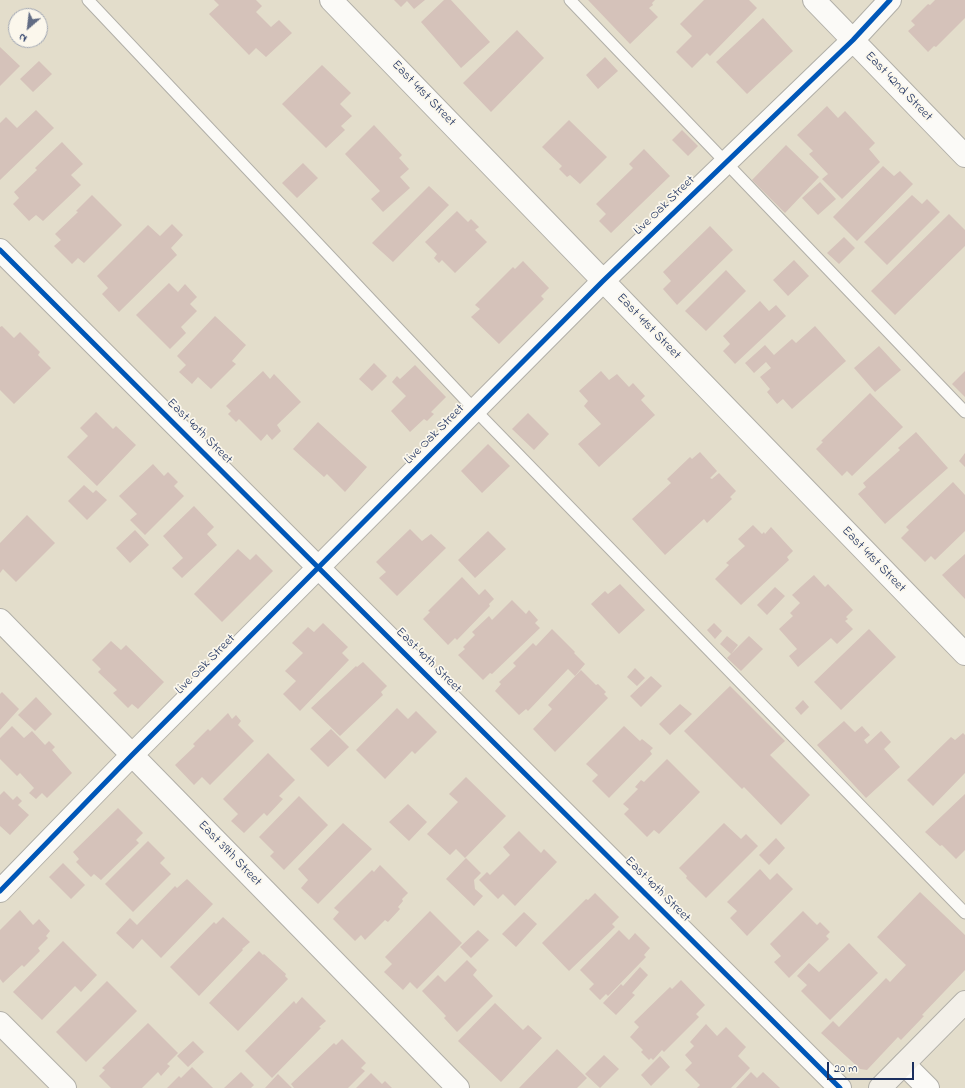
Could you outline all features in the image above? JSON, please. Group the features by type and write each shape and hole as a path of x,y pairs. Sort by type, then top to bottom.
{"main road":[{"path":"880,1088 965,1002"}],"street":[{"name":"East 41st Street","path":"331,0 965,654"},
{"name":"East 42nd Street","path":"814,0 965,156"},
{"name":"Live Oak Street","path":"0,890 318,567 603,281 853,40 890,0"},
{"name":"East 40th Street","path":"0,250 840,1088"},
{"name":"East 39th Street","path":"0,620 458,1088"},
{"path":"0,1023 65,1088"},
{"path":"904,1064 928,1088"}],"lane":[{"path":"88,0 474,410 965,913"},
{"path":"570,0 965,412"}],"building":[{"path":"214,0 256,0 262,6 256,12 271,27 279,20 292,33 266,57 256,48 249,55 209,14 219,5"},
{"path":"394,0 425,0 414,9 407,1 401,7"},
{"path":"444,0 451,0 490,42 461,68 421,22"},
{"path":"588,0 655,0 652,3 653,5 649,8 658,17 630,44"},
{"path":"704,0 749,0 757,8 710,56 707,53 692,68 676,52 692,36 680,24"},
{"path":"935,0 965,0 965,18 936,47 934,46 928,52 908,31 915,25 911,21 928,4 930,5"},
{"path":"763,18 793,51 747,94 716,62"},
{"path":"517,30 544,58 491,112 463,83"},
{"path":"0,47 20,66 0,86"},
{"path":"605,57 618,71 598,89 586,75"},
{"path":"39,61 52,74 33,92 20,79"},
{"path":"322,65 351,93 340,104 352,116 341,126 345,130 326,148 282,104"},
{"path":"827,106 838,118 845,111 875,143 869,149 880,162 842,199 822,179 828,174 809,154 813,151 797,135"},
{"path":"36,110 54,128 0,180 0,123 6,117 17,128"},
{"path":"569,120 607,157 580,184 570,175 567,177 559,169 562,166 542,147"},
{"path":"374,125 402,155 399,158 409,169 400,177 410,188 383,212 371,199 380,191 345,154"},
{"path":"682,130 698,146 688,156 672,140"},
{"path":"62,142 83,164 71,175 81,185 43,221 36,215 29,221 13,204 19,198 14,192 37,170 35,168"},
{"path":"786,145 819,177 785,213 752,180"},
{"path":"644,149 670,176 611,233 599,221 606,214 596,204 633,168 629,164"},
{"path":"303,163 318,178 297,198 282,183"},
{"path":"883,166 894,176 900,171 913,184 857,241 833,217"},
{"path":"820,182 836,199 818,215 802,198"},
{"path":"429,186 449,205 393,262 372,243"},
{"path":"92,195 122,225 84,263 78,258 72,264 54,246 61,240 55,234 78,212 76,211"},
{"path":"912,195 922,204 927,199 940,212 887,265 864,242"},
{"path":"457,211 468,222 471,219 479,227 475,230 487,242 455,273 442,260 439,263 434,258 437,254 425,242"},
{"path":"949,214 965,230 965,246 895,315 871,291"},
{"path":"172,224 183,235 171,248 177,255 119,312 102,294 108,288 97,276 148,225 160,236"},
{"path":"710,226 733,250 677,305 663,289 671,281 663,272"},
{"path":"844,237 855,248 839,264 827,253"},
{"path":"794,260 809,276 788,296 773,280"},
{"path":"523,261 549,288 541,296 544,299 499,344 471,317 480,309 475,305 513,267 515,269"},
{"path":"726,270 746,291 706,331 685,311"},
{"path":"169,283 178,292 185,284 197,297 190,304 197,311 181,327 186,333 170,349 136,315"},
{"path":"760,301 769,311 776,305 786,316 735,364 723,351 730,344 723,336"},
{"path":"215,316 246,345 232,361 236,364 211,389 198,377 192,384 179,372 186,365 177,356"},
{"path":"2,326 14,338 20,332 40,352 38,355 51,368 14,404 0,390 0,327"},
{"path":"815,326 846,361 792,409 783,399 777,404 767,392 770,389 760,377 771,368 766,362 754,373 745,363 765,345 774,355 792,339 796,343"},
{"path":"879,346 901,370 875,392 854,368"},
{"path":"374,363 387,376 372,391 359,379"},
{"path":"415,365 446,397 431,412 434,414 427,421 424,419 410,432 391,411 406,396 392,382 397,376 400,379"},
{"path":"263,371 270,379 274,374 301,402 277,425 281,431 272,440 267,434 261,441 239,419 236,422 228,414 231,411 226,406"},
{"path":"601,371 609,380 617,374 629,387 633,383 645,396 641,400 655,415 599,467 578,444 601,424 584,406 588,401 579,391"},
{"path":"965,371 965,397 952,384"},
{"path":"870,393 903,427 852,476 847,471 842,476 816,449 823,442 821,441"},
{"path":"96,412 113,429 116,426 136,445 97,486 67,457 88,436 80,428"},
{"path":"528,413 549,434 534,450 512,429"},
{"path":"318,422 367,467 345,492 327,474 324,477 293,449"},
{"path":"916,432 948,468 885,524 858,494 866,487 863,483 900,450 898,448"},
{"path":"488,444 510,466 482,493 461,471"},
{"path":"700,452 717,471 710,478 712,479 719,473 736,491 730,497 732,499 707,523 704,519 665,555 632,519 671,483 667,479 690,457 692,459"},
{"path":"965,453 965,467 959,461"},
{"path":"153,464 164,476 168,472 178,482 174,486 184,496 145,535 130,520 137,514 119,496"},
{"path":"953,482 965,495 965,531 935,560 931,556 925,562 901,538 909,530 906,527"},
{"path":"84,485 93,493 96,490 107,500 87,520 68,501"},
{"path":"194,506 214,527 207,534 217,545 182,578 172,568 183,558 163,536"},
{"path":"27,515 55,543 16,582 3,569 0,573 0,543"},
{"path":"753,525 762,534 764,532 765,534 771,527 793,551 787,557 789,560 741,605 715,579 729,565 726,563 745,546 738,539"},
{"path":"410,529 422,541 431,534 446,548 397,596 379,578 386,572 376,562"},
{"path":"135,530 149,545 130,563 116,548"},
{"path":"488,531 506,549 475,578 458,560"},
{"path":"238,549 250,560 256,554 273,571 222,622 194,594"},
{"path":"965,554 965,599 942,575"},
{"path":"814,575 825,587 828,584 853,610 846,617 848,619 845,621 853,629 837,644 831,638 798,667 789,656 797,649 779,629 793,616 790,613 800,603 792,595"},
{"path":"462,577 479,595 485,589 494,599 489,604 490,606 457,640 455,638 448,645 423,619 430,612 428,611"},
{"path":"620,584 645,610 619,634 591,604 605,591 608,594"},
{"path":"775,587 785,596 767,615 757,605"},
{"path":"512,600 526,614 529,610 538,620 535,623 540,628 492,674 490,673 483,680 458,655 465,649 463,647 475,635 472,632 489,616 492,620"},
{"path":"323,623 348,647 342,653 349,660 300,711 283,694 296,681 285,671 303,653 292,643 308,627 314,632"},
{"path":"714,623 722,631 715,639 707,630"},
{"path":"552,629 585,664 575,676 568,669 528,711 526,709 519,715 495,691 501,684 499,682 516,666 513,663 533,643 536,646"},
{"path":"869,629 896,657 841,710 814,682"},
{"path":"727,636 738,645 731,654 720,644"},
{"path":"749,636 763,649 741,671 727,658"},
{"path":"111,641 121,650 126,645 164,682 138,709 132,704 128,708 113,693 117,690 98,672 101,669 92,660"},
{"path":"363,662 387,686 381,692 383,695 340,736 311,708 356,666 357,667"},
{"path":"635,668 645,678 637,686 627,677"},
{"path":"581,670 596,685 598,684 606,692 604,694 608,698 555,752 533,729 552,709 548,705"},
{"path":"651,676 662,686 641,707 630,696"},
{"path":"730,686 785,741 770,755 810,795 781,825 744,787 742,789 684,731"},
{"path":"2,692 19,709 0,730 0,694"},
{"path":"36,697 52,714 35,731 18,715"},
{"path":"803,700 809,707 801,715 795,708"},
{"path":"680,704 692,714 670,735 659,724"},
{"path":"397,708 408,719 416,711 437,732 415,754 412,751 385,779 356,750"},
{"path":"228,713 232,719 236,715 241,721 238,725 254,741 210,785 202,777 194,785 175,765 195,746 193,744 208,729 210,731"},
{"path":"844,721 855,732 862,726 870,735 864,740 867,744 881,731 891,742 884,749 900,767 866,798 817,745"},
{"path":"12,726 24,738 32,731 45,745 49,741 55,747 52,750 72,773 47,798 42,793 36,799 29,793 34,788 20,773 17,776 0,759 0,738"},
{"path":"624,726 640,741 642,739 653,748 650,751 652,754 609,798 592,781 598,775 586,764"},
{"path":"331,729 349,747 328,767 310,749"},
{"path":"963,733 965,735 965,773 933,806 907,780 951,737 955,740"},
{"path":"268,753 295,780 279,796 283,799 267,816 264,813 244,833 231,821 238,814 223,799"},
{"path":"667,759 700,792 659,834 654,830 647,837 624,814 629,809 623,804 638,789 635,787 641,780 644,782"},
{"path":"466,777 506,816 465,858 456,849 450,855 427,834 458,802 449,794"},
{"path":"4,791 13,800 17,796 22,801 18,805 29,815 10,835 0,826 0,795"},
{"path":"965,794 965,850 956,859 942,845 940,846 925,832"},
{"path":"299,796 328,825 284,870 270,856 274,852 259,837"},
{"path":"408,804 427,822 409,841 389,822"},
{"path":"118,808 143,833 136,840 139,843 101,880 94,874 91,877 76,862 79,859 73,852"},
{"path":"343,823 372,849 318,904 301,888 308,880 298,869"},
{"path":"724,823 741,839 746,834 758,846 706,898 686,878 687,876 679,868"},
{"path":"519,831 541,853 544,849 557,862 515,906 503,894 498,899 479,880 487,872 490,875 510,855 503,847"},
{"path":"776,838 785,848 769,865 759,855"},
{"path":"148,841 165,858 160,863 171,874 133,912 105,884"},
{"path":"466,858 481,873 474,880 475,889 483,896 474,906 446,879"},
{"path":"63,863 85,885 71,899 49,877"},
{"path":"380,865 408,893 402,899 403,901 398,907 400,909 388,922 385,920 365,940 361,935 355,941 333,919 339,912 334,908 372,870 374,872"},
{"path":"760,869 770,880 777,873 793,889 747,936 730,918 737,911 727,902"},
{"path":"187,879 213,904 161,958 142,939 133,949 116,933 130,918 137,925 175,886 177,888"},
{"path":"920,892 965,935 965,970 922,1015 924,1016 901,1040 898,1037 867,1070 860,1069 821,1033 833,1021 839,1027 886,978 890,982 906,965 877,937"},
{"path":"595,893 619,917 612,924 615,927 569,971 542,943 586,899 588,900"},
{"path":"20,910 33,925 39,919 50,931 46,936 48,938 38,948 40,951 24,967 22,965 3,983 0,979 0,930"},
{"path":"430,911 462,943 417,989 410,982 403,990 384,972 392,964 385,957"},
{"path":"803,911 817,925 820,922 830,932 826,936 829,939 789,978 774,962 781,956 770,944"},
{"path":"524,912 537,924 516,947 502,934"},
{"path":"223,917 250,942 199,996 170,967 214,922 216,924"},
{"path":"478,930 489,940 471,958 460,947"},
{"path":"619,930 629,940 635,933 650,948 644,955 646,957 608,996 606,994 600,1000 589,989 594,984 580,970"},
{"path":"63,941 97,975 81,992 75,986 42,1020 13,992"},
{"path":"849,943 878,973 830,1020 801,991 807,985 797,976 809,963 819,972"},
{"path":"259,951 286,974 285,976 288,979 238,1031 209,1003"},
{"path":"467,960 477,970 473,975 493,996 457,1032 444,1018 446,1016 422,991 438,975 445,982"},
{"path":"640,967 648,975 632,993 635,995 616,1015 603,1003 621,984 623,986"},
{"path":"681,980 705,1005 696,1014 699,1017 664,1052 662,1050 653,1060 651,1058 649,1060 641,1052 643,1050 630,1037 639,1027 634,1022 670,987 672,989"},
{"path":"107,981 137,1011 86,1062 56,1032"},
{"path":"302,997 326,1021 272,1078 245,1051 294,1001 296,1004"},
{"path":"495,1003 523,1030 528,1025 542,1038 501,1082 458,1041"},
{"path":"148,1023 178,1053 167,1064 170,1066 161,1076 158,1072 142,1088 111,1088 99,1076 105,1070 102,1068"},
{"path":"706,1024 717,1036 726,1027 746,1047 738,1056 750,1068 731,1088 697,1088 700,1085 685,1070 692,1063 685,1055 694,1046 690,1042"},
{"path":"342,1039 366,1063 361,1068 365,1071 348,1088 294,1088 291,1084 334,1043 336,1045"},
{"path":"193,1041 204,1052 188,1067 177,1056"},
{"path":"557,1049 587,1078 577,1088 519,1088"},
{"path":"604,1055 619,1069 600,1088 585,1074"},
{"path":"660,1056 670,1067 651,1086 641,1075"},
{"path":"192,1067 213,1088 167,1088 179,1076 181,1078"},
{"path":"241,1072 254,1085 251,1088 224,1088"},
{"path":"751,1072 757,1078 763,1072 780,1088 736,1088"},
{"path":"371,1073 382,1084 385,1081 392,1088 356,1088"},
{"path":"278,1074 292,1088 265,1088"}],"cycle path":[{"path":"0,891 132,755 603,281 853,40 890,0"},
{"path":"0,250 840,1088"}]}
